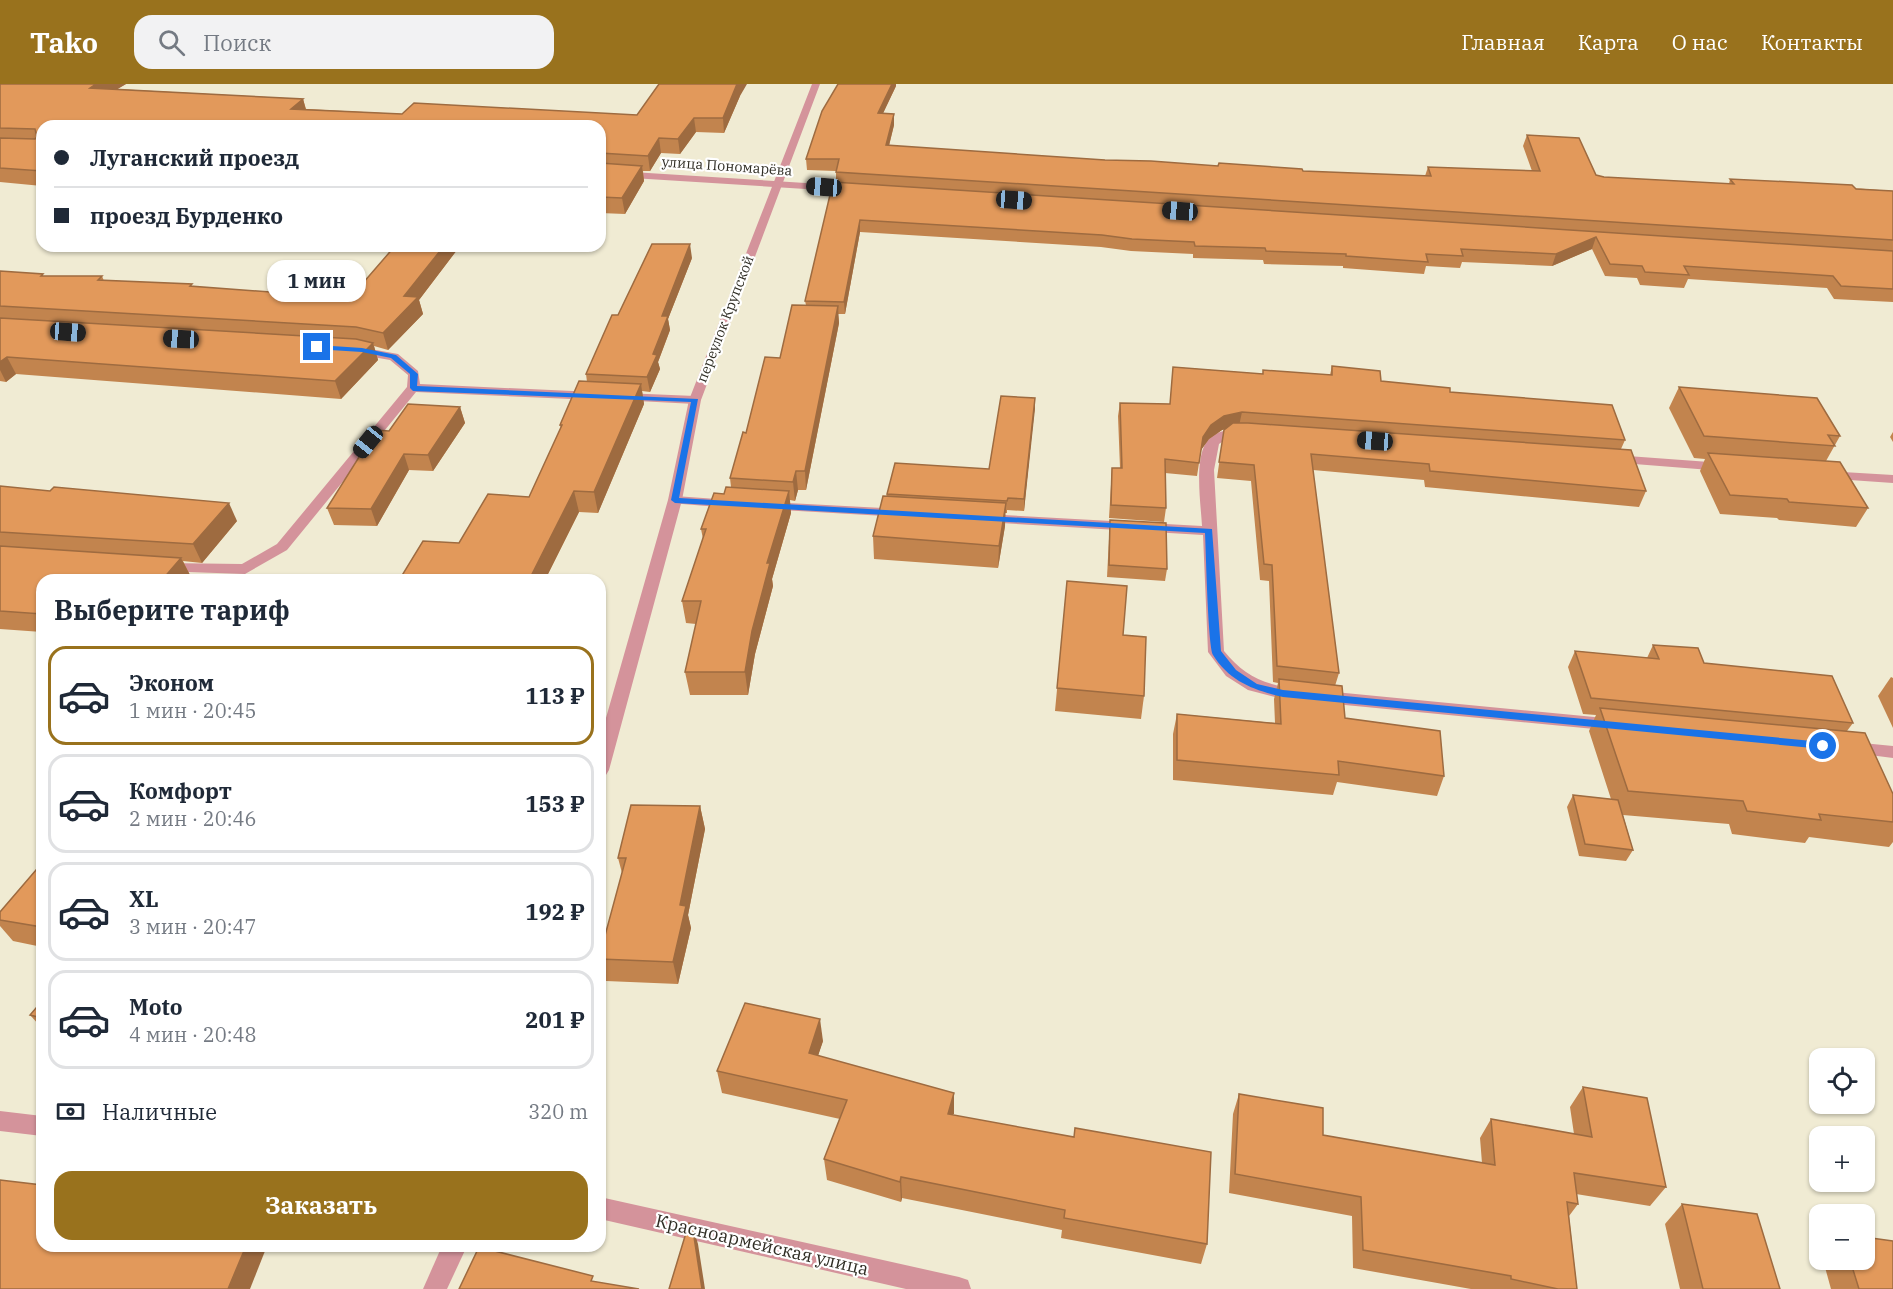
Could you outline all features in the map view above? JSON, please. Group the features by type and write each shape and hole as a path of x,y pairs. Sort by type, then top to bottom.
{"street":[{"name":"переулок Крупской","path":"606,748 675,500 695,400 816,84"},
{"name":"улица Пономарёва","path":"606,173 859,190"},
{"path":"154,567 244,569 282,547 413,388 414,374 394,357 339,349"},
{"path":"413,388 695,400"},
{"path":"1257,432 1230,433 1214,441 1208,453 1209,531 1216,652 1232,672 1254,686 1283,693 1635,727"},
{"path":"1599,458 1740,468"},
{"path":"1810,473 1893,480"},
{"path":"675,500 912,514"},
{"path":"972,517 1209,531"},
{"path":"1834,747 1893,752"},
{"path":"0,1121 36,1125"},
{"name":"Красноармейская улица","path":"606,1209 959,1289"},
{"path":"435,1289 452,1252"}],"building":[{"path":"0,84 96,84 90,88 303,99 291,109 402,114 414,103 637,115 659,84 737,84 723,118 694,118 678,139 659,138 648,156 606,153 606,120 36,120 36,133 35,129 0,128"},
{"path":"838,84 892,84 878,113 894,114 886,145 1105,160 1218,166 1219,163 1302,169 1303,171 1431,176 1428,167 1540,171 1527,135 1579,138 1596,175 1604,177 1734,184 1730,179 1852,185 1856,189 1893,191 1893,240 836,172 839,159 806,159 822,111"},
{"path":"0,138 35,139 36,171 0,168"},
{"path":"606,163 642,166 622,198 606,197"},
{"path":"833,182 1893,251 1893,289 1841,286 1833,276 1684,266 1689,275 1645,272 1642,266 1610,264 1596,237 1556,254 1461,249 1463,256 1426,254 1428,262 1346,256 1346,254 1266,251 1265,248 1195,246 1194,242 1102,235 860,220 844,302 805,301"},
{"path":"652,244 690,244 662,316 668,316 653,354 657,355 647,377 586,374 612,315 618,315"},
{"path":"390,252 439,252 404,296 418,297 383,333 356,327 0,306 0,271 43,274 41,276 102,276 98,280 192,284 190,286 350,298"},
{"path":"792,305 838,306 805,471 796,471 793,482 730,478 743,432 746,433 765,357 780,358"},
{"path":"0,318 356,339 373,343 335,381 7,357 0,362"},
{"path":"1332,366 1380,371 1381,381 1450,388 1450,392 1612,405 1625,440 1242,412 1224,416 1211,425 1203,437 1199,463 1165,459 1166,508 1111,505 1112,468 1122,468 1120,403 1170,404 1173,367 1263,374 1263,370 1332,375"},
{"path":"579,381 641,384 594,492 574,491 532,574 403,574 423,541 459,543 488,494 529,497 562,425 560,425"},
{"path":"1679,387 1817,398 1840,436 1828,435 1835,446 1704,436"},
{"path":"1001,396 1035,398 1024,499 1008,498 1007,501 887,494 895,463 989,469"},
{"path":"408,404 460,407 428,455 404,454 371,509 327,508 376,430 389,431"},
{"path":"1233,423 1631,450 1646,491 1430,471 1429,464 1311,454 1339,673 1277,666 1272,565 1264,564 1254,465 1219,462 1224,430"},
{"path":"1708,453 1840,462 1868,508 1730,495"},
{"path":"0,486 50,491 54,487 229,503 193,544 0,532"},
{"path":"726,487 789,491 767,563 770,563 752,631 745,672 685,672 701,601 682,601 706,529 701,529 714,493 724,494"},
{"path":"883,496 1006,503 999,546 873,536"},
{"path":"1110,520 1166,523 1167,569 1109,565"},
{"path":"0,546 181,558 167,574 36,574 36,614 0,611"},
{"path":"1067,581 1127,586 1123,635 1146,637 1144,696 1057,688"},
{"path":"1653,645 1698,648 1704,663 1832,676 1853,723 1591,698 1575,651 1659,659"},
{"path":"1279,679 1342,686 1345,718 1440,731 1444,776 1338,761 1339,775 1177,760 1177,714 1281,724"},
{"path":"1600,708 1865,733 1893,794 1893,822 1819,814 1821,820 1747,811 1743,801 1628,791"},
{"path":"1573,795 1618,800 1633,850 1585,844"},
{"path":"631,805 700,806 680,905 686,906 673,962 606,959 606,932 626,858 618,858"},
{"path":"36,870 36,926 0,920 0,912"},
{"path":"745,1003 820,1019 809,1053 954,1093 948,1114 1074,1137 1075,1128 1211,1152 1207,1244 1064,1218 1065,1210 901,1177 900,1182 824,1159 847,1100 717,1071"},
{"path":"36,1008 36,1016 30,1015"},
{"path":"1583,1087 1647,1098 1666,1187 1574,1173 1578,1204 1567,1202 1577,1289 1558,1289 1511,1279 1511,1276 1363,1250 1361,1197 1235,1174 1239,1094 1323,1108 1323,1135 1495,1165 1491,1119 1592,1137"},
{"path":"0,1180 36,1184 36,1252 243,1252 228,1289 0,1289"},
{"path":"1682,1204 1757,1214 1780,1289 1703,1289"},
{"path":"689,1223 692,1224 702,1289 669,1289"},
{"path":"1875,1239 1893,1241 1893,1289 1859,1289 1853,1270 1875,1270"},
{"path":"477,1252 499,1252 593,1276 591,1281 639,1289 459,1289"}],"route":[{"path":"317,347 362,350 394,357 414,374 413,388 695,400 675,500 1209,531 1216,652 1232,672 1254,686 1283,693 1823,746"}]}
